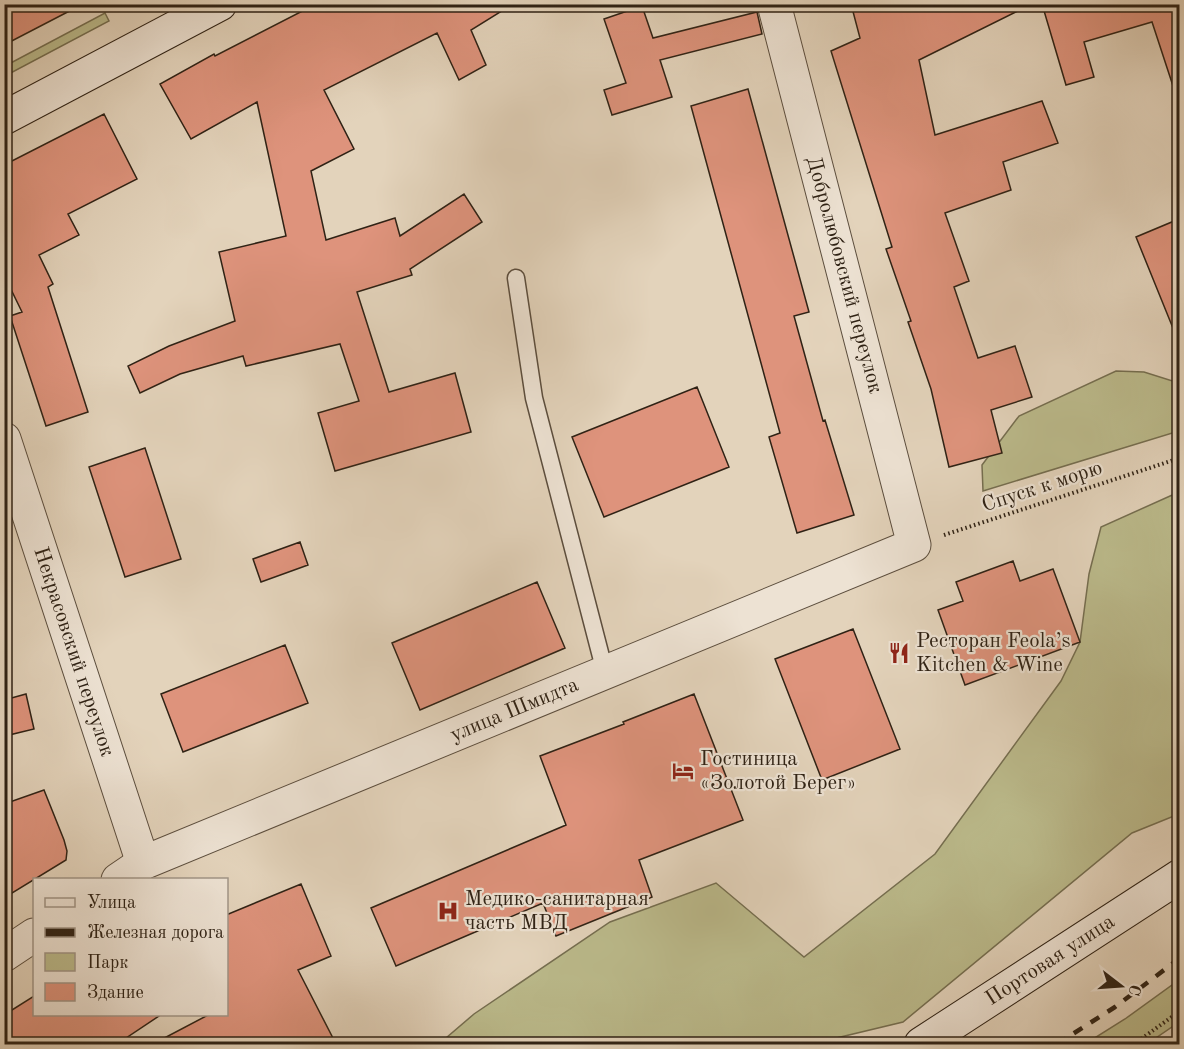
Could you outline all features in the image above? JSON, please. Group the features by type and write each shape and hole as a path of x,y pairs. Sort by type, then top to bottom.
{"street":[{"path":"4,118 220,4"},
{"name":"Добролюбовский переулок","path":"774,4 914,545"},
{"name":"Некрасовский переулок","path":"4,439 131,871"},
{"name":"улица Шмидта","path":"131,871 914,545"},
{"name":"Портовая улица","path":"921,1044 1179,876"},
{"path":"4,955 33,936"}],"lane":[{"path":"516,278 534,398 605,672"}],"path":[{"name":"Спуск к морю","path":"914,545 1179,458"},
{"path":"1134,1044 1179,1011"}],"green space":[{"path":"105,13 109,21 5,76 5,66"},
{"path":"1116,371 1144,372 1179,383 1179,431 983,491 982,465 1019,416"},
{"path":"1179,492 1179,814 1132,833 903,1022 824,1041 821,1044 439,1044 474,1014 610,922 716,883 804,957 935,854 1061,681 1080,642 1089,574 1101,527"},
{"path":"1179,980 1179,1022 1147,1044 1085,1044 1125,1019"}],"building":[{"path":"4,4 83,4 4,45"},
{"path":"316,4 513,4 471,30 486,65 459,80 437,33 324,90 354,149 311,171 326,240 395,218 400,236 464,194 482,222 410,269 412,275 357,292 389,392 455,373 471,432 335,471 318,413 359,401 340,344 246,366 243,356 180,374 140,393 128,366 169,346 235,321 219,252 286,236 257,102 191,139 160,84 214,54 215,56"},
{"path":"851,4 1032,4 919,60 935,135 1042,101 1058,143 1003,162 1011,190 945,213 969,281 954,287 978,358 1015,346 1032,397 991,410 1002,453 949,467 931,389 886,249 892,247 831,51 860,38"},
{"path":"1042,4 1179,4 1179,91 1175,92 1152,22 1084,42 1094,77 1066,85"},
{"path":"642,6 653,38 757,12 762,34 660,60 672,97 612,115 604,90 626,83 604,19"},
{"path":"748,89 809,312 794,316 823,421 825,420 854,515 797,533 769,437 780,433 691,106"},
{"path":"104,114 137,179 68,214 79,235 39,255 53,284 48,287 88,412 46,426 10,316 22,312 4,275 4,165"},
{"path":"1179,219 1179,343 1136,237"},
{"path":"697,387 729,467 604,517 572,437"},
{"path":"145,448 181,559 125,577 89,467"},
{"path":"300,542 308,565 261,582 253,559"},
{"path":"1013,561 1020,581 1053,569 1080,642 965,685 938,610 963,601 956,582"},
{"path":"537,582 565,648 420,710 392,643"},
{"path":"853,629 900,749 822,780 775,659"},
{"path":"285,645 308,703 183,752 161,694"},
{"path":"26,694 34,729 9,735 4,714 4,700"},
{"path":"694,694 743,820 639,860 652,897 556,936 543,903 396,966 371,908 566,825 540,756"},
{"path":"44,790 67,851 66,860 33,878 33,880 4,898 4,804"},
{"path":"301,884 331,956 298,970 336,1044 153,1044 206,1016 228,1016 228,914"},
{"path":"33,997 33,1016 159,1016 117,1044 4,1044 4,1015"}],"railway":[{"path":"1057,1044 1115,1007 1180,958"}],"place":[{"name":"Ресторан Feola’s Kitchen & Wine","path":"899,653"},
{"name":"Гостиница «Золотой Берег»","path":"683,771"},
{"name":"Медико-санитарная часть МВД","path":"448,911"}]}
